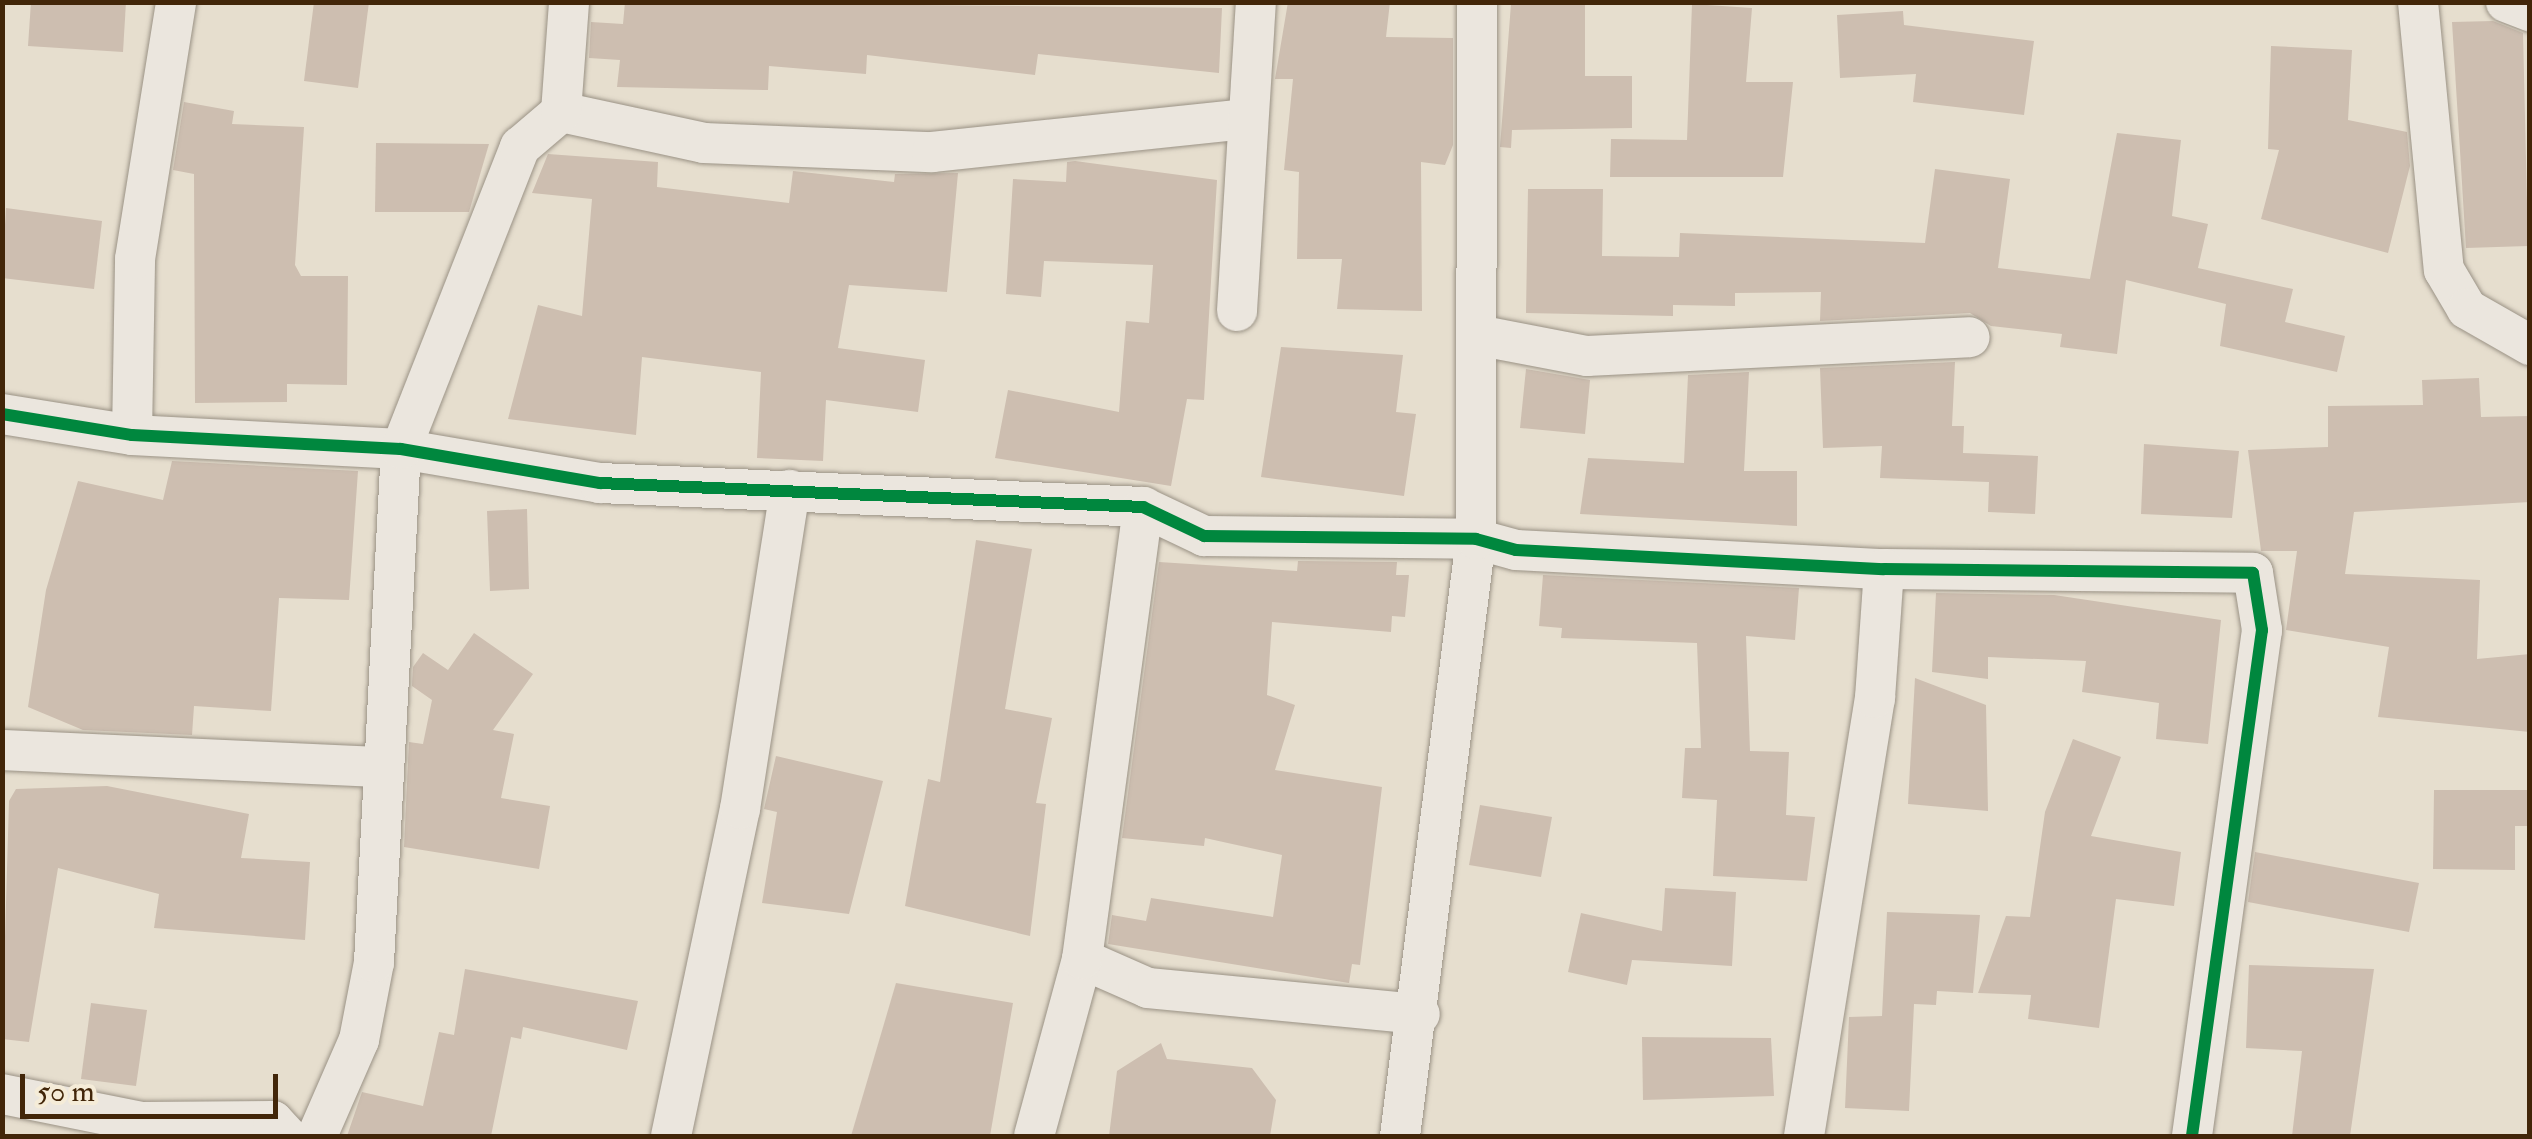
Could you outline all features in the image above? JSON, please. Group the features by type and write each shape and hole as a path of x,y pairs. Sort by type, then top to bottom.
{"street":[{"path":"132,434 135,259 176,2"},
{"path":"317,1136 358,1040 374,962 400,448 520,147 562,112 568,2"},
{"path":"1237,311 1256,2"},
{"path":"1400,1136 1420,1014 1476,539 1482,336 1477,2"},
{"path":"2418,2 2444,270 2467,309 2530,345"},
{"path":"2506,2 2530,10"},
{"path":"562,112 704,143 932,152 1247,119"},
{"path":"1482,336 1587,356 1970,337"},
{"path":"2,414 132,434 400,448 600,483 1143,508 1204,536 1476,539 1516,550 1884,569 2253,572 2262,630 2192,1136"},
{"path":"671,1136 740,809 790,490"},
{"path":"1034,1136 1082,959 1143,508"},
{"path":"1804,1136 1876,698 1884,569"},
{"path":"2,750 382,768"},
{"path":"1082,959 1148,988 1420,1014"},
{"path":"2,1094 142,1122 272,1121 287,1136"}],"building":[{"path":"31,2 126,2 123,52 28,46"},
{"path":"314,2 369,2 358,88 304,81"},
{"path":"625,2 1222,8 1219,73 1038,54 1035,75 867,55 866,74 769,66 768,90 617,87 620,60 589,58 591,22 623,24"},
{"path":"1288,2 1390,2 1386,37 1453,38 1453,145 1445,165 1421,162 1422,311 1337,309 1342,259 1297,259 1299,172 1284,170 1293,79 1275,79"},
{"path":"1511,4 1585,4 1585,76 1632,76 1632,128 1512,130 1511,148 1500,147"},
{"path":"1692,4 1752,8 1746,82 1793,82 1783,177 1610,177 1611,139 1687,140"},
{"path":"1903,11 1904,25 2034,41 2024,115 1913,102 1916,74 1840,78 1837,15"},
{"path":"2493,21 2523,33 2528,246 2466,248 2452,22"},
{"path":"2271,46 2352,50 2348,120 2407,132 2410,166 2388,253 2261,219 2279,150 2268,149"},
{"path":"184,102 234,111 232,124 304,127 295,265 301,276 348,276 347,385 287,384 287,402 195,403 194,174 173,170"},
{"path":"2117,133 2181,140 2172,216 2208,224 2198,268 2293,289 2285,322 2345,336 2337,372 2220,346 2226,304 2126,280 2117,354 2060,347 2062,334 1991,326 1970,313 1820,321 1821,292 1735,293 1735,306 1673,305 1673,316 1526,313 1528,189 1603,189 1602,256 1679,257 1680,233 1925,243 1935,169 2010,179 1998,268 2090,279"},
{"path":"376,143 489,144 469,212 375,212"},
{"path":"548,154 658,162 657,187 789,203 793,171 894,182 895,174 958,173 947,292 849,285 838,348 925,360 918,412 826,400 823,461 757,458 761,372 642,357 636,435 508,419 538,305 582,316 592,199 532,193"},
{"path":"1067,162 1217,180 1204,400 1187,399 1171,486 995,458 1008,390 1119,412 1126,321 1149,323 1153,265 1044,261 1041,297 1006,294 1013,179 1066,182"},
{"path":"6,208 102,221 94,289 2,278"},
{"path":"1281,347 1403,355 1396,412 1416,414 1404,496 1261,477"},
{"path":"1955,362 1952,426 1964,426 1963,453 2038,456 2035,514 1988,512 1989,482 1880,478 1882,446 1823,448 1820,368"},
{"path":"1526,369 1590,380 1585,434 1520,428"},
{"path":"1749,372 1744,471 1797,471 1797,526 1580,514 1588,458 1684,463 1688,375"},
{"path":"2479,378 2481,417 2530,416 2530,502 2354,512 2345,574 2480,580 2477,659 2530,654 2530,732 2378,717 2389,647 2286,630 2297,551 2261,551 2248,450 2328,447 2328,406 2423,405 2422,380"},
{"path":"2144,444 2239,451 2232,518 2141,514"},
{"path":"172,461 358,471 349,600 279,598 271,711 194,706 192,735 83,730 28,707 46,590 78,481 163,500"},
{"path":"527,509 529,589 490,591 487,511"},
{"path":"976,540 1032,549 1005,709 1052,718 1036,803 1046,804 1030,936 905,906 928,779 940,782"},
{"path":"1298,561 1397,562 1396,575 1409,575 1405,617 1392,616 1391,632 1272,622 1267,695 1295,705 1275,770 1382,787 1360,965 1352,964 1349,983 1108,944 1112,915 1146,921 1151,898 1273,917 1282,855 1205,838 1204,846 1122,838 1159,562 1297,571"},
{"path":"1543,575 1799,588 1795,640 1746,636 1750,751 1789,752 1786,815 1815,817 1807,881 1713,876 1717,800 1682,798 1685,748 1701,748 1697,643 1561,638 1562,628 1539,626"},
{"path":"1936,593 2054,595 2221,620 2208,744 2156,739 2159,703 2082,692 2086,661 1988,657 1988,679 1932,672"},
{"path":"474,633 533,674 493,730 514,734 501,798 550,806 539,869 404,847 409,742 423,744 432,700 412,686 413,667 423,653 448,670"},
{"path":"1915,678 1986,705 1988,811 1908,804"},
{"path":"2073,739 2121,757 2091,836 2181,852 2174,906 2116,899 2099,1028 2028,1019 2031,995 1978,993 2006,916 2030,917 2045,812"},
{"path":"776,756 883,781 849,914 762,903 777,812 764,809"},
{"path":"107,786 249,814 241,858 310,862 305,940 154,928 159,894 58,868 29,1042 2,1039 9,801 16,789"},
{"path":"2434,790 2530,790 2530,826 2515,826 2515,870 2433,869"},
{"path":"1480,805 1552,817 1541,877 1469,865"},
{"path":"2255,852 2419,883 2409,932 2248,902"},
{"path":"1665,888 1736,892 1732,966 1632,960 1627,985 1568,972 1581,913 1662,931"},
{"path":"1887,912 1980,915 1973,993 1937,991 1936,1005 1914,1004 1909,1111 1845,1108 1849,1017 1882,1016"},
{"path":"2249,965 2374,969 2350,1136 2292,1136 2302,1051 2246,1048"},
{"path":"465,969 638,1001 627,1050 523,1027 521,1039 511,1037 491,1136 347,1136 362,1092 423,1106 439,1032 454,1035"},
{"path":"896,983 1013,1003 990,1136 851,1136"},
{"path":"91,1003 147,1010 136,1086 81,1079"},
{"path":"1642,1037 1771,1038 1774,1096 1643,1100"},
{"path":"1161,1043 1167,1059 1252,1068 1276,1100 1270,1136 1109,1136 1117,1071"}],"cycle path":[{"path":"2,414 132,435 401,449 600,483 1143,507 1204,536 1476,539 1516,550 1884,569 2253,573 2262,630 2192,1136"}]}
